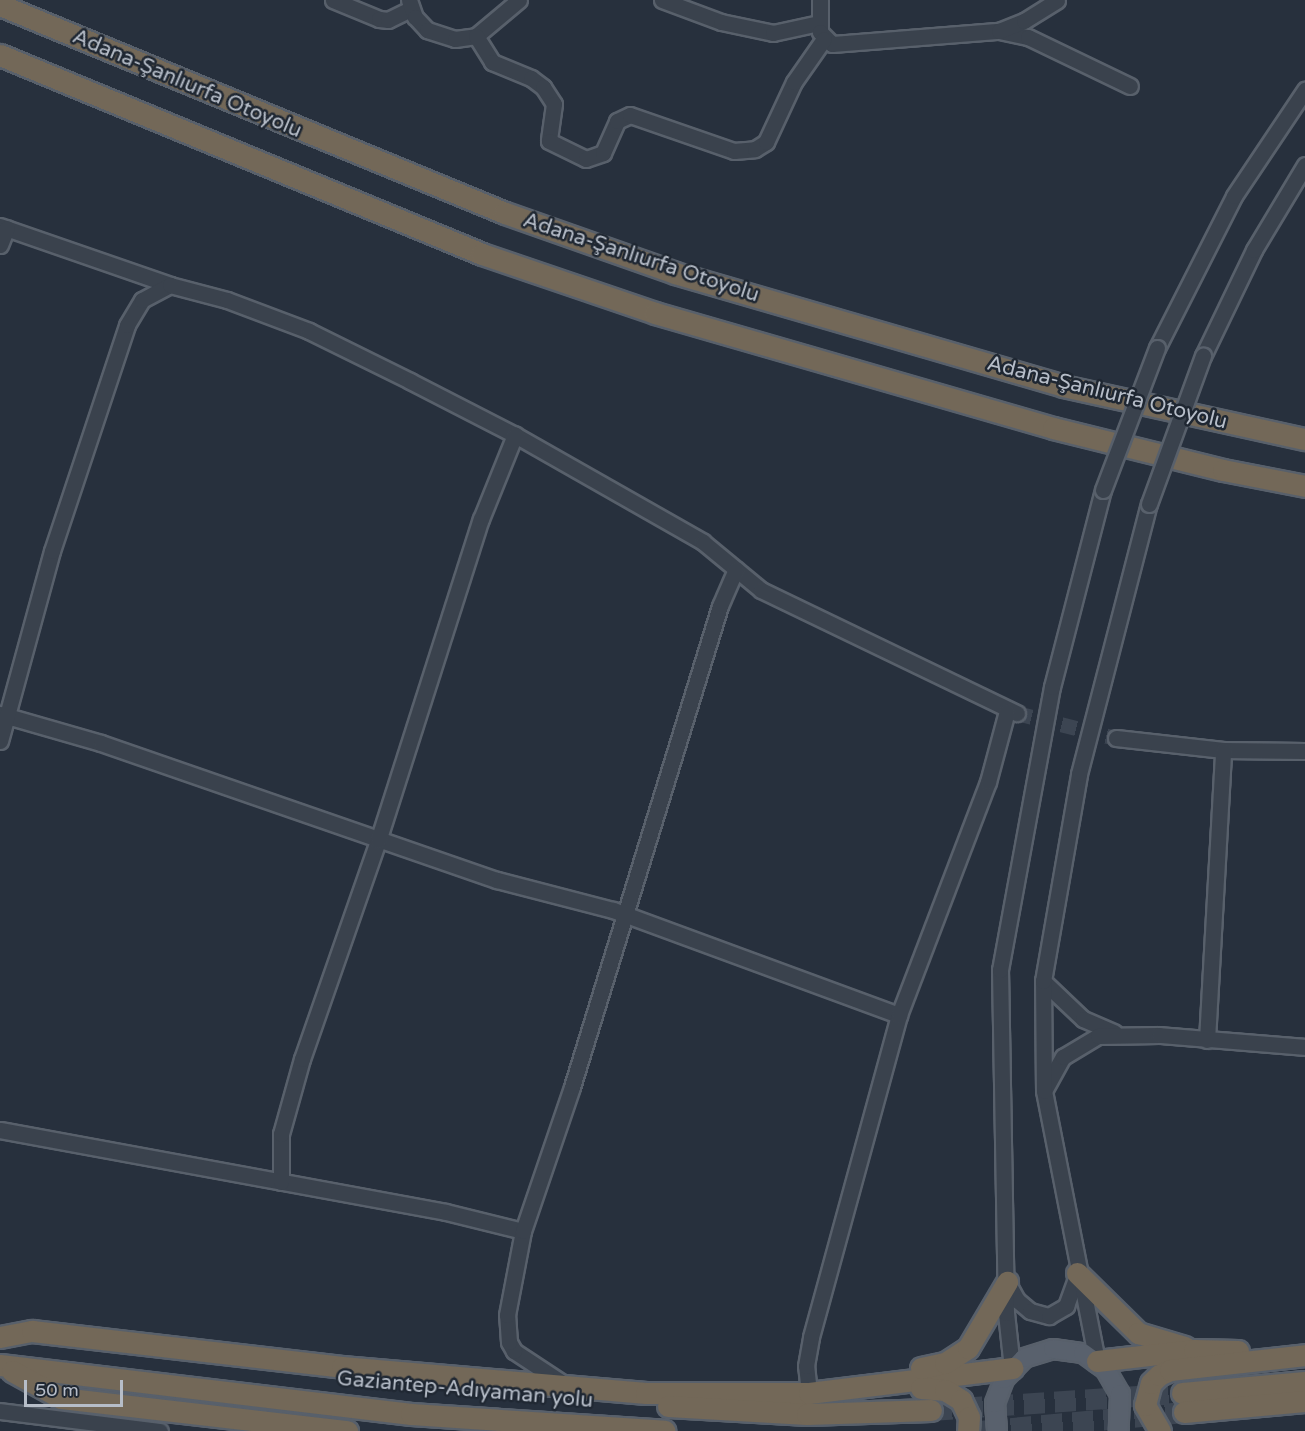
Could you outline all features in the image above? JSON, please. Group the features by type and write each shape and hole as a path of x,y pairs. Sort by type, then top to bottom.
{"highway":[{"name":"Adana-Şanlıurfa Otoyolu","path":"0,5 495,209 675,273 1063,386 1305,439"},
{"path":"0,55 482,254 655,313 1053,429 1223,470 1305,486"},
{"path":"1077,1273 1138,1333 1194,1350"},
{"path":"809,1393 945,1363 968,1348 980,1332 1007,1282"},
{"path":"0,1339 32,1331 342,1367 646,1394 945,1389 966,1408 968,1431"},
{"name":"Gaziantep-Adıyaman yolu","path":"0,1339 324,1378 597,1402 807,1414 931,1410"},
{"path":"1096,1361 1194,1350 1305,1354"},
{"path":"1160,1431 1146,1406 1146,1394 1159,1375 1170,1370 1305,1354"},
{"path":"0,1365 61,1398 347,1431"},
{"name":"Gaziantep-Adıyaman yolu","path":"0,1365 411,1414 664,1431"},
{"path":"837,1388 1012,1368"},
{"path":"1305,1382 1183,1402 1305,1401"}],"main road":[{"path":"997,1431 996,1397 1012,1368 1038,1352 1053,1348 1068,1349 1096,1361 1120,1394 1119,1431"}],"street":[{"path":"333,0 379,19 388,20 410,4 421,24 436,35 455,39 476,36 519,0"},
{"path":"662,0 721,22 773,33 819,23"},
{"path":"820,0 819,23 824,39"},
{"path":"824,39 854,45 999,31 1024,21 1057,0"},
{"path":"999,31 1028,37 1130,86"},
{"path":"476,36 492,62 543,87 554,104 549,141 586,159 603,153 618,122 630,115 734,151 755,149 766,142 794,82 824,39"},
{"path":"1012,1368 1007,1282 1000,970 1050,697 1102,490 1157,348 1234,196 1305,90"},
{"path":"1096,1361 1077,1273 1044,1091 1043,981 1079,774 1149,504 1203,356 1254,250 1305,165"},
{"path":"0,244 3,227 170,285 227,300 309,331 515,435 703,542 761,590 867,644 945,676 1012,712 988,782 899,1015 811,1337 806,1366 809,1393"},
{"path":"0,741 3,715 29,647 52,550 127,325 142,300 170,285"},
{"path":"281,1182 281,1134 302,1059 378,841 481,519 515,435"},
{"path":"568,1387 514,1351 509,1342 507,1315 523,1231 572,1087 623,913 720,606 736,570"},
{"path":"3,715 101,743 378,841 497,880 623,913 899,1015"},
{"path":"1116,738 1223,750 1305,751"},
{"path":"1207,1040 1223,750"},
{"path":"1043,981 1083,1019 1123,1035"},
{"path":"1044,1091 1063,1057 1098,1036 1123,1035 1305,1047"},
{"path":"0,1130 446,1212 523,1231"},
{"path":"1007,1282 1017,1300 1030,1311 1049,1316 1066,1306 1077,1273"},
{"path":"0,1411 152,1431"}],"tunnel":[{"path":"1017,713 1116,738"},
{"path":"931,1410 1182,1393"},
{"path":"980,1431 1184,1412"}]}
